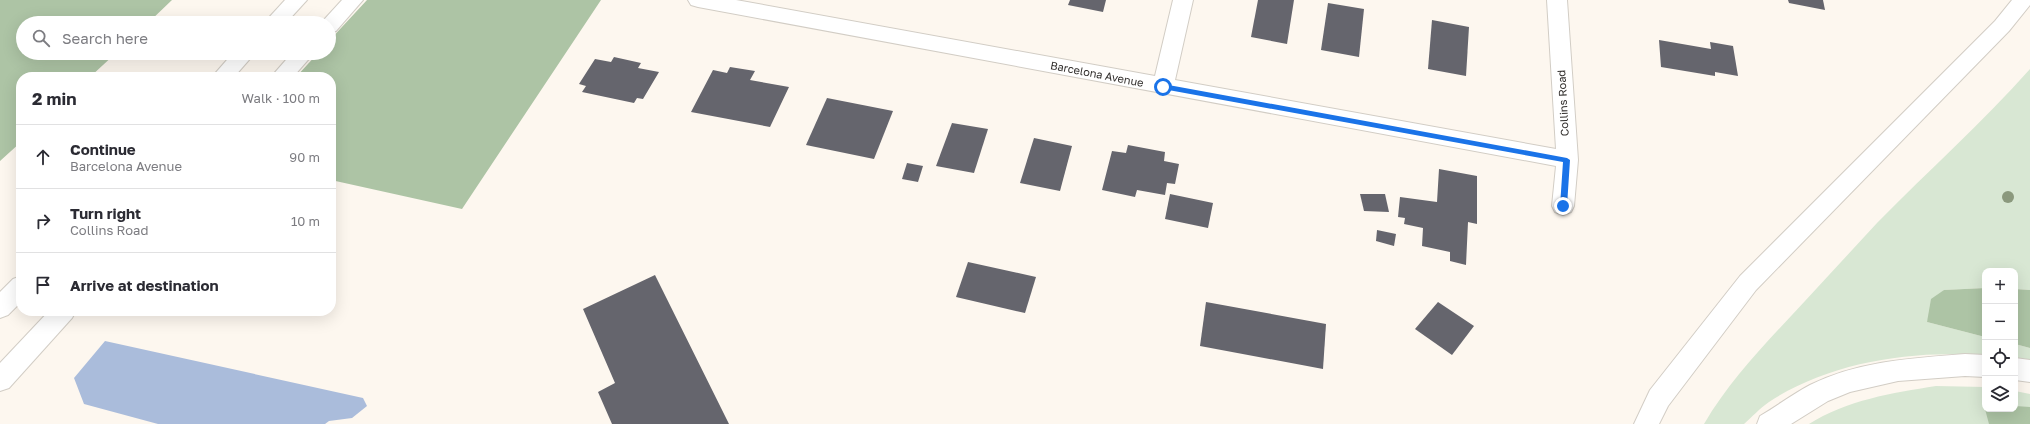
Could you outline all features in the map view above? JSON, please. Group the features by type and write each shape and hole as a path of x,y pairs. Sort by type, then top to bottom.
{"main road":[{"path":"281,16 297,0"},
{"path":"336,18 353,0"},
{"name":"Barcelona Avenue","path":"698,0 1163,87 1567,160"},
{"path":"1163,87 1183,0"},
{"name":"Collins Road","path":"1557,0 1567,160 1563,206"},
{"path":"1646,424 1659,398 1748,283 2002,26 2023,0"},
{"path":"227,72 239,60"},
{"path":"286,72 297,60"},
{"path":"0,308 16,291"},
{"path":"0,380 59,316"},
{"path":"1769,424 1819,393 1849,381 1898,370 1965,365 1982,366"},
{"path":"2018,369 2030,370"}],"green space":[{"path":"0,0 172,0 155,16 16,16 16,60 108,60 95,72 16,72 16,147 0,161"},
{"path":"367,0 601,0 462,209 336,181 336,72 301,72 312,60 336,60 336,33"},
{"path":"2030,69 2030,290 2018,289 2018,268 1982,268 1982,288 1944,290 1927,322 1982,336 1982,356 1958,354 1930,355 1873,361 1818,377 1793,388 1766,404 1744,424 1704,424 1738,375 1778,330 1877,223 2012,89"},
{"path":"1982,288 1982,336 1927,322 1931,299 1944,290"},
{"path":"2018,289 2030,290 2030,348 2018,345"},
{"path":"2018,345 2030,348 2030,362 2018,360"},
{"path":"1936,386 1982,387 1982,412 2018,412 2018,392 2030,394 2030,424 1809,424 1854,403"},
{"path":"2018,406 2030,407 2030,424 1989,424 1986,412 2018,412"}],"water":[{"path":"105,341 363,398 367,406 352,418 329,421 325,424 158,424 84,404 74,378"}],"building":[{"path":"1070,0 1106,0 1103,12 1068,5"},
{"path":"1258,0 1294,0 1287,44 1251,37"},
{"path":"1788,0 1823,0 1825,10 1789,3"},
{"path":"1328,3 1364,9 1359,57 1321,50"},
{"path":"1432,20 1469,27 1466,76 1428,69"},
{"path":"1659,40 1711,49 1710,42 1733,46 1738,76 1715,72 1715,76 1661,67"},
{"path":"614,57 641,63 638,68 659,72 643,99 637,98 634,103 582,92 586,86 579,84 595,59 611,62"},
{"path":"730,67 755,71 750,80 789,87 770,127 691,112 713,70 727,73"},
{"path":"827,98 893,111 874,159 806,145"},
{"path":"952,123 988,129 974,173 936,166"},
{"path":"1034,138 1072,146 1060,191 1020,183"},
{"path":"1128,145 1165,152 1164,161 1179,164 1175,184 1167,183 1165,195 1137,190 1135,197 1102,190 1112,151 1126,153"},
{"path":"907,163 923,166 918,182 902,179"},
{"path":"1439,169 1477,176 1477,224 1468,222 1466,265 1450,261 1450,252 1422,246 1423,228 1404,224 1405,218 1398,217 1400,197 1437,202"},
{"path":"1170,194 1213,203 1208,228 1165,219"},
{"path":"1360,194 1385,194 1389,212 1364,211"},
{"path":"1377,230 1396,234 1394,246 1376,241"},
{"path":"968,262 1036,277 1025,313 956,297"},
{"path":"655,275 729,424 612,424 598,392 615,383 583,309"},
{"path":"1206,302 1326,324 1323,369 1200,346"},
{"path":"1438,302 1474,326 1452,355 1415,329"}],"route":[{"path":"1163,87 1567,160 1563,206"}]}
